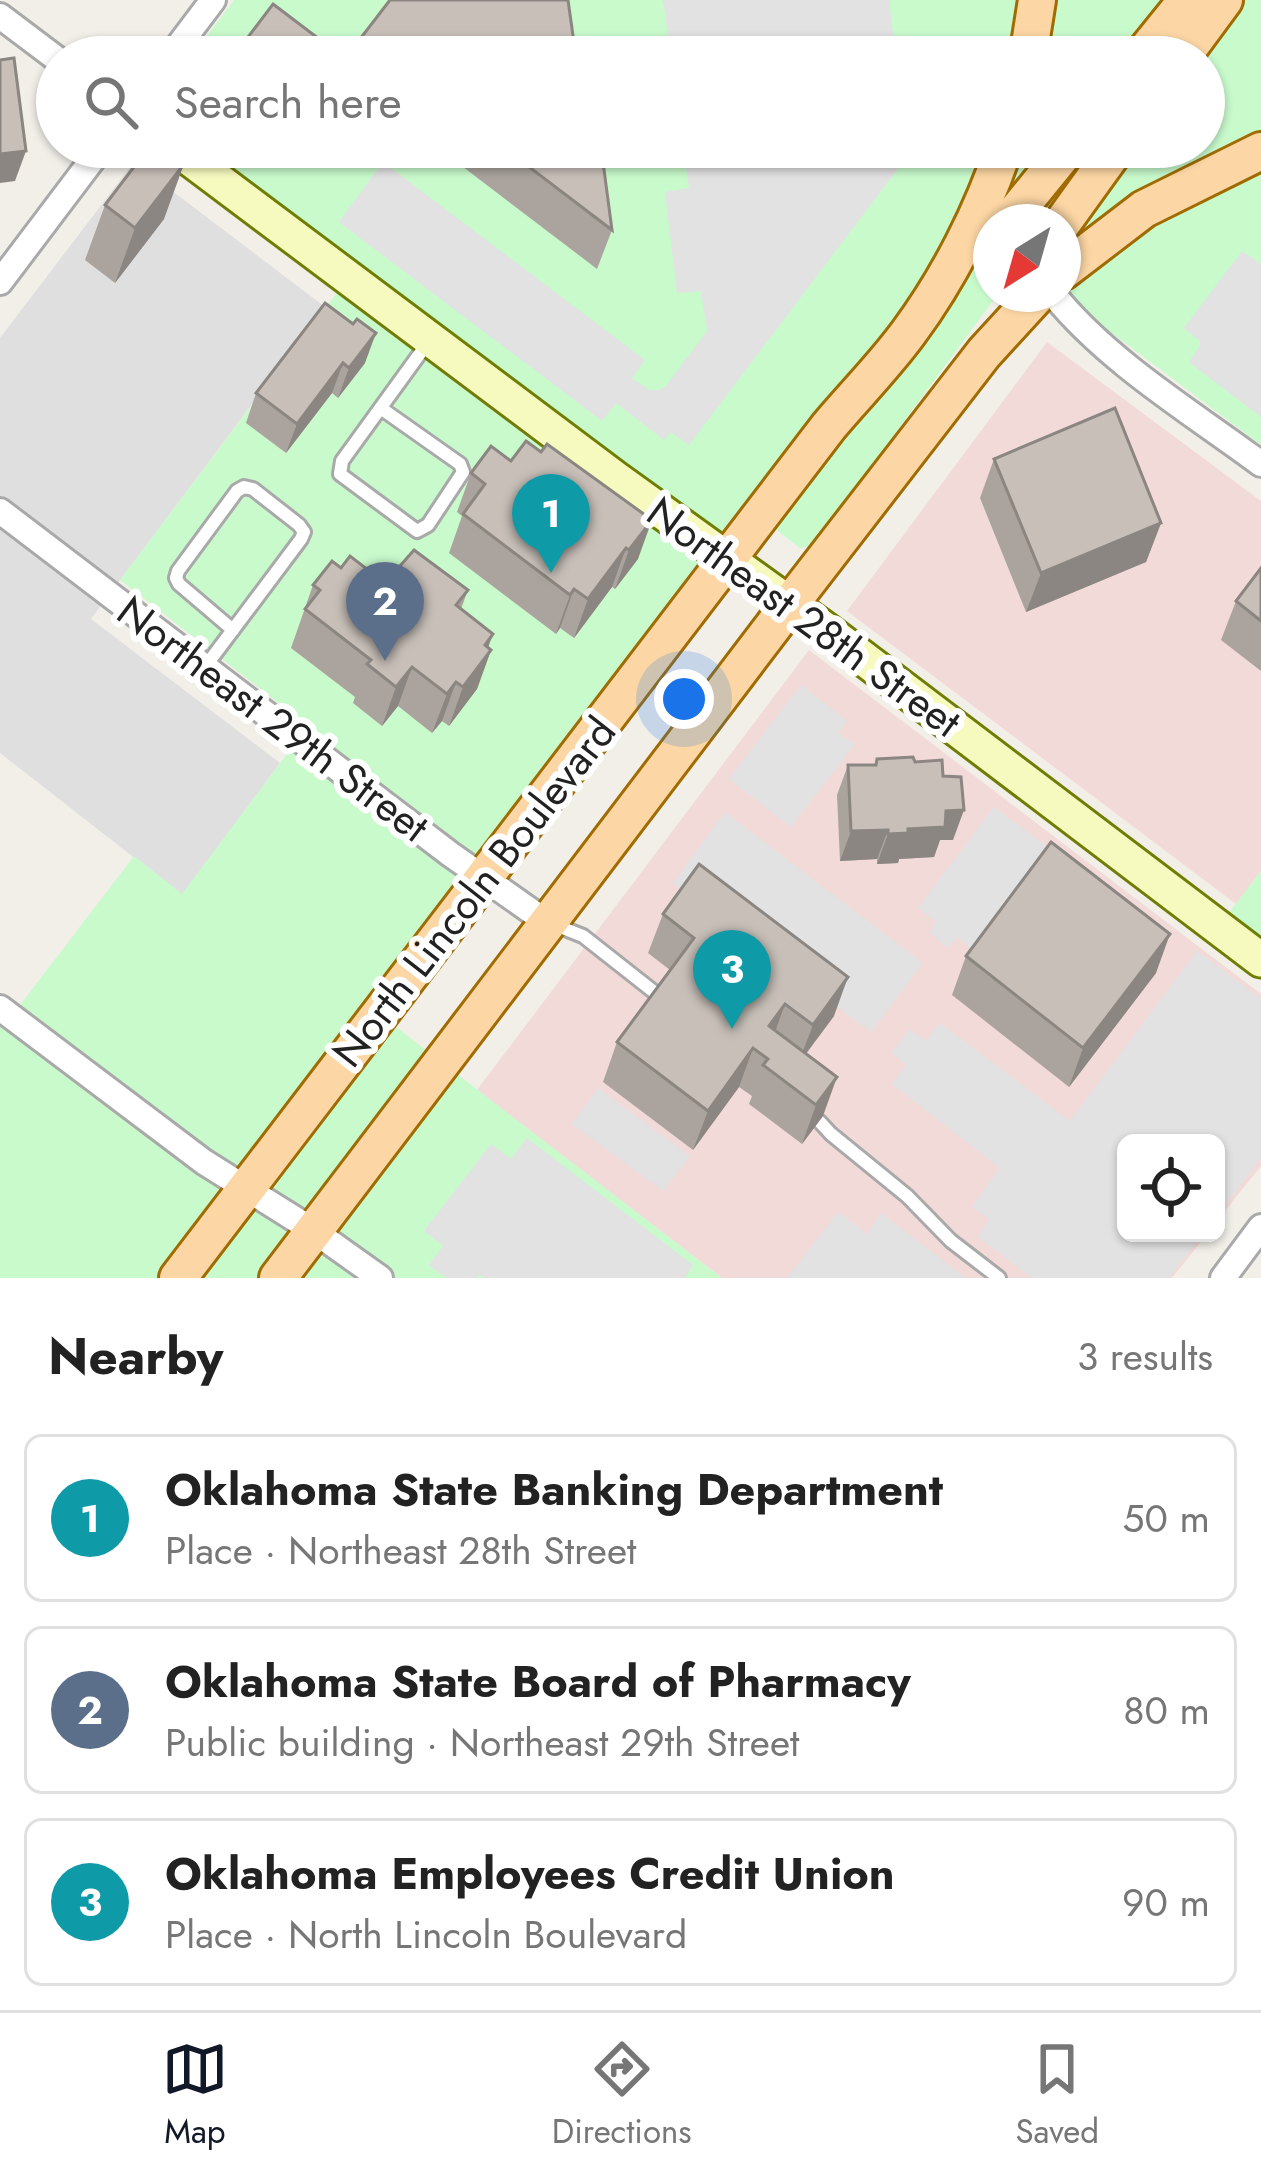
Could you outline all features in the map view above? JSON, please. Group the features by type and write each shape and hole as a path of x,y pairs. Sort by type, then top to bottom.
{"main road":[{"path":"1031,36 1037,0"},
{"path":"1158,36 1186,0"},
{"path":"1197,36 1224,0"},
{"path":"1081,257 1144,209 1261,151"},
{"name":"North Lincoln Boulevard","path":"178,1278 829,426 909,332 944,279 995,168"},
{"path":"1023,204 1052,168"},
{"path":"1076,204 1102,168"},
{"path":"909,332 973,261"},
{"path":"984,353 1006,312"},
{"name":"North Lincoln Boulevard","path":"278,1278 790,604 984,353 1022,312"}],"street":[{"path":"186,36 213,0"},
{"path":"0,16 36,43"},
{"path":"0,282 86,168"},
{"name":"Northeast 28th Street","path":"202,168 1261,960"},
{"path":"1067,312 1106,348 1261,464"},
{"name":"Northeast 29th Street","path":"0,511 548,923"},
{"path":"0,1008 204,1162 247,1186 380,1278"},
{"path":"1223,1278 1261,1227"}],"lane":[{"path":"382,409 460,464 463,472 428,526 417,531 340,474 342,461 430,340"},
{"path":"205,667 233,630 304,532 253,489 244,488 237,491 176,578 233,630"},
{"path":"548,923 583,936 663,999"},
{"path":"819,1121 908,1196 951,1241 999,1278"}],"shaded area":[{"path":"663,0 889,0 893,36 668,36"},
{"path":"129,168 142,168 325,307 91,619 280,763 182,895 0,753 0,338"},
{"path":"379,168 391,168 645,360 632,378 649,390 660,390 707,331 701,291 677,293 665,192 689,188 686,168 898,168 689,445 671,432 664,440 616,403 602,421 339,222"},
{"path":"1242,251 1261,264 1261,417 1189,362 1200,341 1184,328"},
{"path":"1047,342 1261,501 1261,871 1236,904 847,611"},
{"path":"809,650 1261,994 1261,1166 1225,1211 1225,1134 1117,1134 1117,1242 1201,1242 1172,1278 722,1278 477,1090"},
{"path":"801,685 847,721 838,733 855,744 791,827 729,779"},
{"path":"994,807 1052,850 973,949 957,937 948,948 930,933 936,922 918,908"},
{"path":"725,812 923,963 871,1032 673,883"},
{"path":"1197,951 1261,999 1261,1158 1225,1205 1225,1134 1117,1134 1117,1242 1197,1242 1169,1278 1032,1278 978,1237 989,1219 972,1207 1000,1168 892,1084 907,1065 892,1053 910,1029 926,1041 940,1023 1070,1121"},
{"path":"598,1088 690,1156 663,1191 572,1124"},
{"path":"527,1138 693,1265 685,1278 446,1278 429,1265 443,1246 424,1231 491,1144 511,1159"},
{"path":"838,1212 867,1234 881,1213 966,1278 787,1278"}],"green space":[{"path":"234,0 1261,0 1261,445 1081,310 1081,204 973,204 973,312 985,312 812,546 800,548 744,505 365,1003 722,1278 0,1278 0,1025 4,1026 134,856 182,894 308,726 120,580 357,266 229,168 1225,168 1225,36 207,36"},
{"path":"1261,871 1261,939 1228,914"}],"building":[{"path":"390,0 568,0 573,36 362,36"},
{"path":"273,4 315,36 249,36"},
{"path":"14,58 26,151 0,154 0,60"},
{"path":"133,168 181,168 135,228 105,205"},
{"path":"531,168 604,168 612,230"},
{"path":"325,303 353,324 357,319 376,333 349,368 343,363 297,424 256,393"},
{"path":"1115,408 1161,523 1041,573 994,459"},
{"path":"526,441 541,452 547,444 652,520 588,599 574,589 570,595 463,514 485,484 471,473 491,446 511,461"},
{"path":"414,550 468,590 456,605 493,634 485,645 491,650 463,687 456,682 447,694 412,667 396,687 367,664 371,660 305,609 320,590 313,585 332,561 341,568 350,556 385,583"},
{"path":"1261,568 1261,621 1236,601"},
{"path":"913,757 915,762 942,760 943,776 961,777 964,810 946,811 945,827 888,834 888,830 851,831 848,765"},
{"path":"1051,842 1170,934 1083,1048 966,956"},
{"path":"699,864 848,977 813,1025 785,1004 769,1026 837,1077 816,1105 763,1065 768,1059 753,1048 708,1111 617,1042 694,938 663,914"}],"place":[{"name":"Oklahoma State Banking Department","path":"551,573"},
{"name":"Oklahoma State Board of Pharmacy","path":"385,661"},
{"name":"Oklahoma Employees Credit Union","path":"732,1029"}]}
